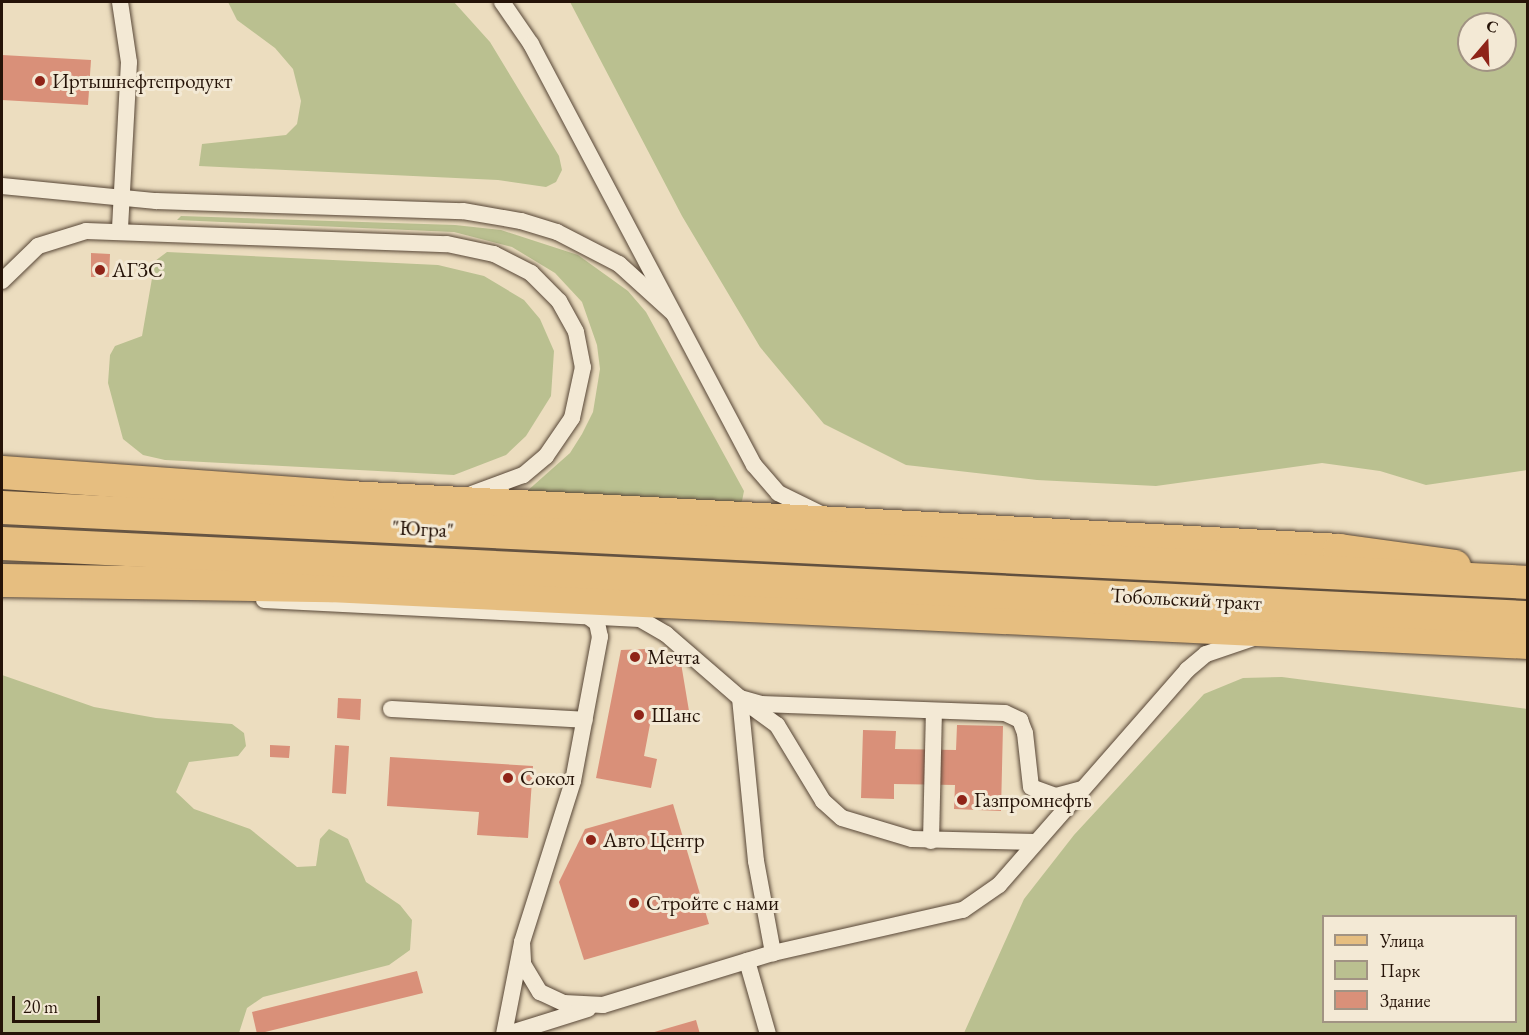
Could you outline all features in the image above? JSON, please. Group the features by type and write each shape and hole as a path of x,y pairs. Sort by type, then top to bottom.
{"main road":[{"path":"2,472 349,497 445,501 846,536 1339,550 1527,575"},
{"path":"72,512 349,497"},
{"name":"\"Югра\"","path":"2,507 72,512 846,536"},
{"name":"Тобольский тракт","path":"846,536 1527,582"},
{"name":"\"Югра\"","path":"2,543 844,582"},
{"path":"2,580 126,581 787,604 1527,642"},
{"name":"Тобольский тракт","path":"844,582 1527,617"}],"lane":[{"path":"120,2 129,62 120,230"},
{"path":"502,2 531,44 754,465 778,493 846,536"},
{"path":"2,186 122,198 463,212 521,221 557,232 619,264 673,313"},
{"path":"2,282 38,246 86,231 120,230 447,244 494,254 531,273 559,301 576,332 583,366 572,418 546,456 523,475 445,501"},
{"path":"126,581 241,599 586,615 649,622 740,698 777,725 791,742 832,813 931,841 1036,842"},
{"path":"586,615 597,623 600,636 585,720 567,805 522,942 506,1034 773,953 963,910 999,885 1196,661 1217,649 1279,629"},
{"path":"740,698 788,708 1005,713 1020,720 1031,787 1056,796 1082,789"},
{"path":"740,698 756,861 773,953"},
{"path":"391,709 585,720"},
{"path":"931,841 934,712"},
{"path":"522,942 523,964 540,992 564,1003 603,1005"},
{"path":"747,961 768,1034"}],"green space":[{"path":"228,2 454,2 490,42 559,156 562,170 556,182 546,187 498,180 199,166 202,144 286,135 297,124 301,101 293,69 275,48 237,20"},
{"path":"570,2 1527,2 1527,470 1426,485 1380,471 1322,463 1156,486 1037,480 906,465 824,424 760,347 682,216"},
{"path":"181,216 455,225 501,230 578,255 628,291 646,312 744,491 742,501 738,505 526,492 570,453 582,434 593,412 600,369 597,345 582,302 555,273 512,247 454,232 177,220"},
{"path":"167,252 438,265 484,276 524,300 540,319 554,351 551,396 526,436 506,455 454,475 165,460 143,455 123,439 108,383 110,355 115,346 142,336 155,261"},
{"path":"2,675 94,707 156,718 232,724 244,733 246,746 238,756 189,762 176,792 194,809 250,829 297,867 316,866 320,839 329,829 348,839 366,882 400,905 412,920 410,950 389,965 263,997 247,1008 239,1033 2,1033"},
{"path":"1282,677 1527,709 1527,1033 964,1033 1024,899 1074,835 1204,694 1243,678"}],"building":[{"path":"2,55 91,60 88,105 2,100"},
{"path":"91,253 110,254 109,277 91,277"},
{"name":"Шанс","path":"646,649 654,668 681,663 689,711 651,719 644,756 657,759 651,788 596,778 621,650"},
{"path":"338,698 361,699 360,720 337,718"},
{"path":"957,725 1003,726 1001,811 954,809 955,785 894,784 894,799 861,798 863,730 896,731 895,749 956,750"},
{"path":"270,745 290,746 289,758 270,757"},
{"path":"335,745 349,746 346,794 332,793"},
{"path":"390,757 533,766 528,838 477,835 479,812 387,806"},
{"name":"Стройте с нами","path":"673,804 709,924 584,960 559,882 585,829"},
{"path":"417,971 423,993 257,1034 252,1012"},
{"path":"696,1020 700,1034 651,1034 651,1033"}],"place":[{"name":"Иртышнефтепродукт","path":"40,81"},
{"name":"АГЗС","path":"100,270"},
{"name":"Мечта","path":"635,657"},
{"name":"Шанс","path":"639,715"},
{"name":"Сокол","path":"508,778"},
{"name":"Газпромнефть","path":"962,800"},
{"name":"Авто Центр","path":"591,840"},
{"name":"Стройте с нами","path":"634,903"}]}
